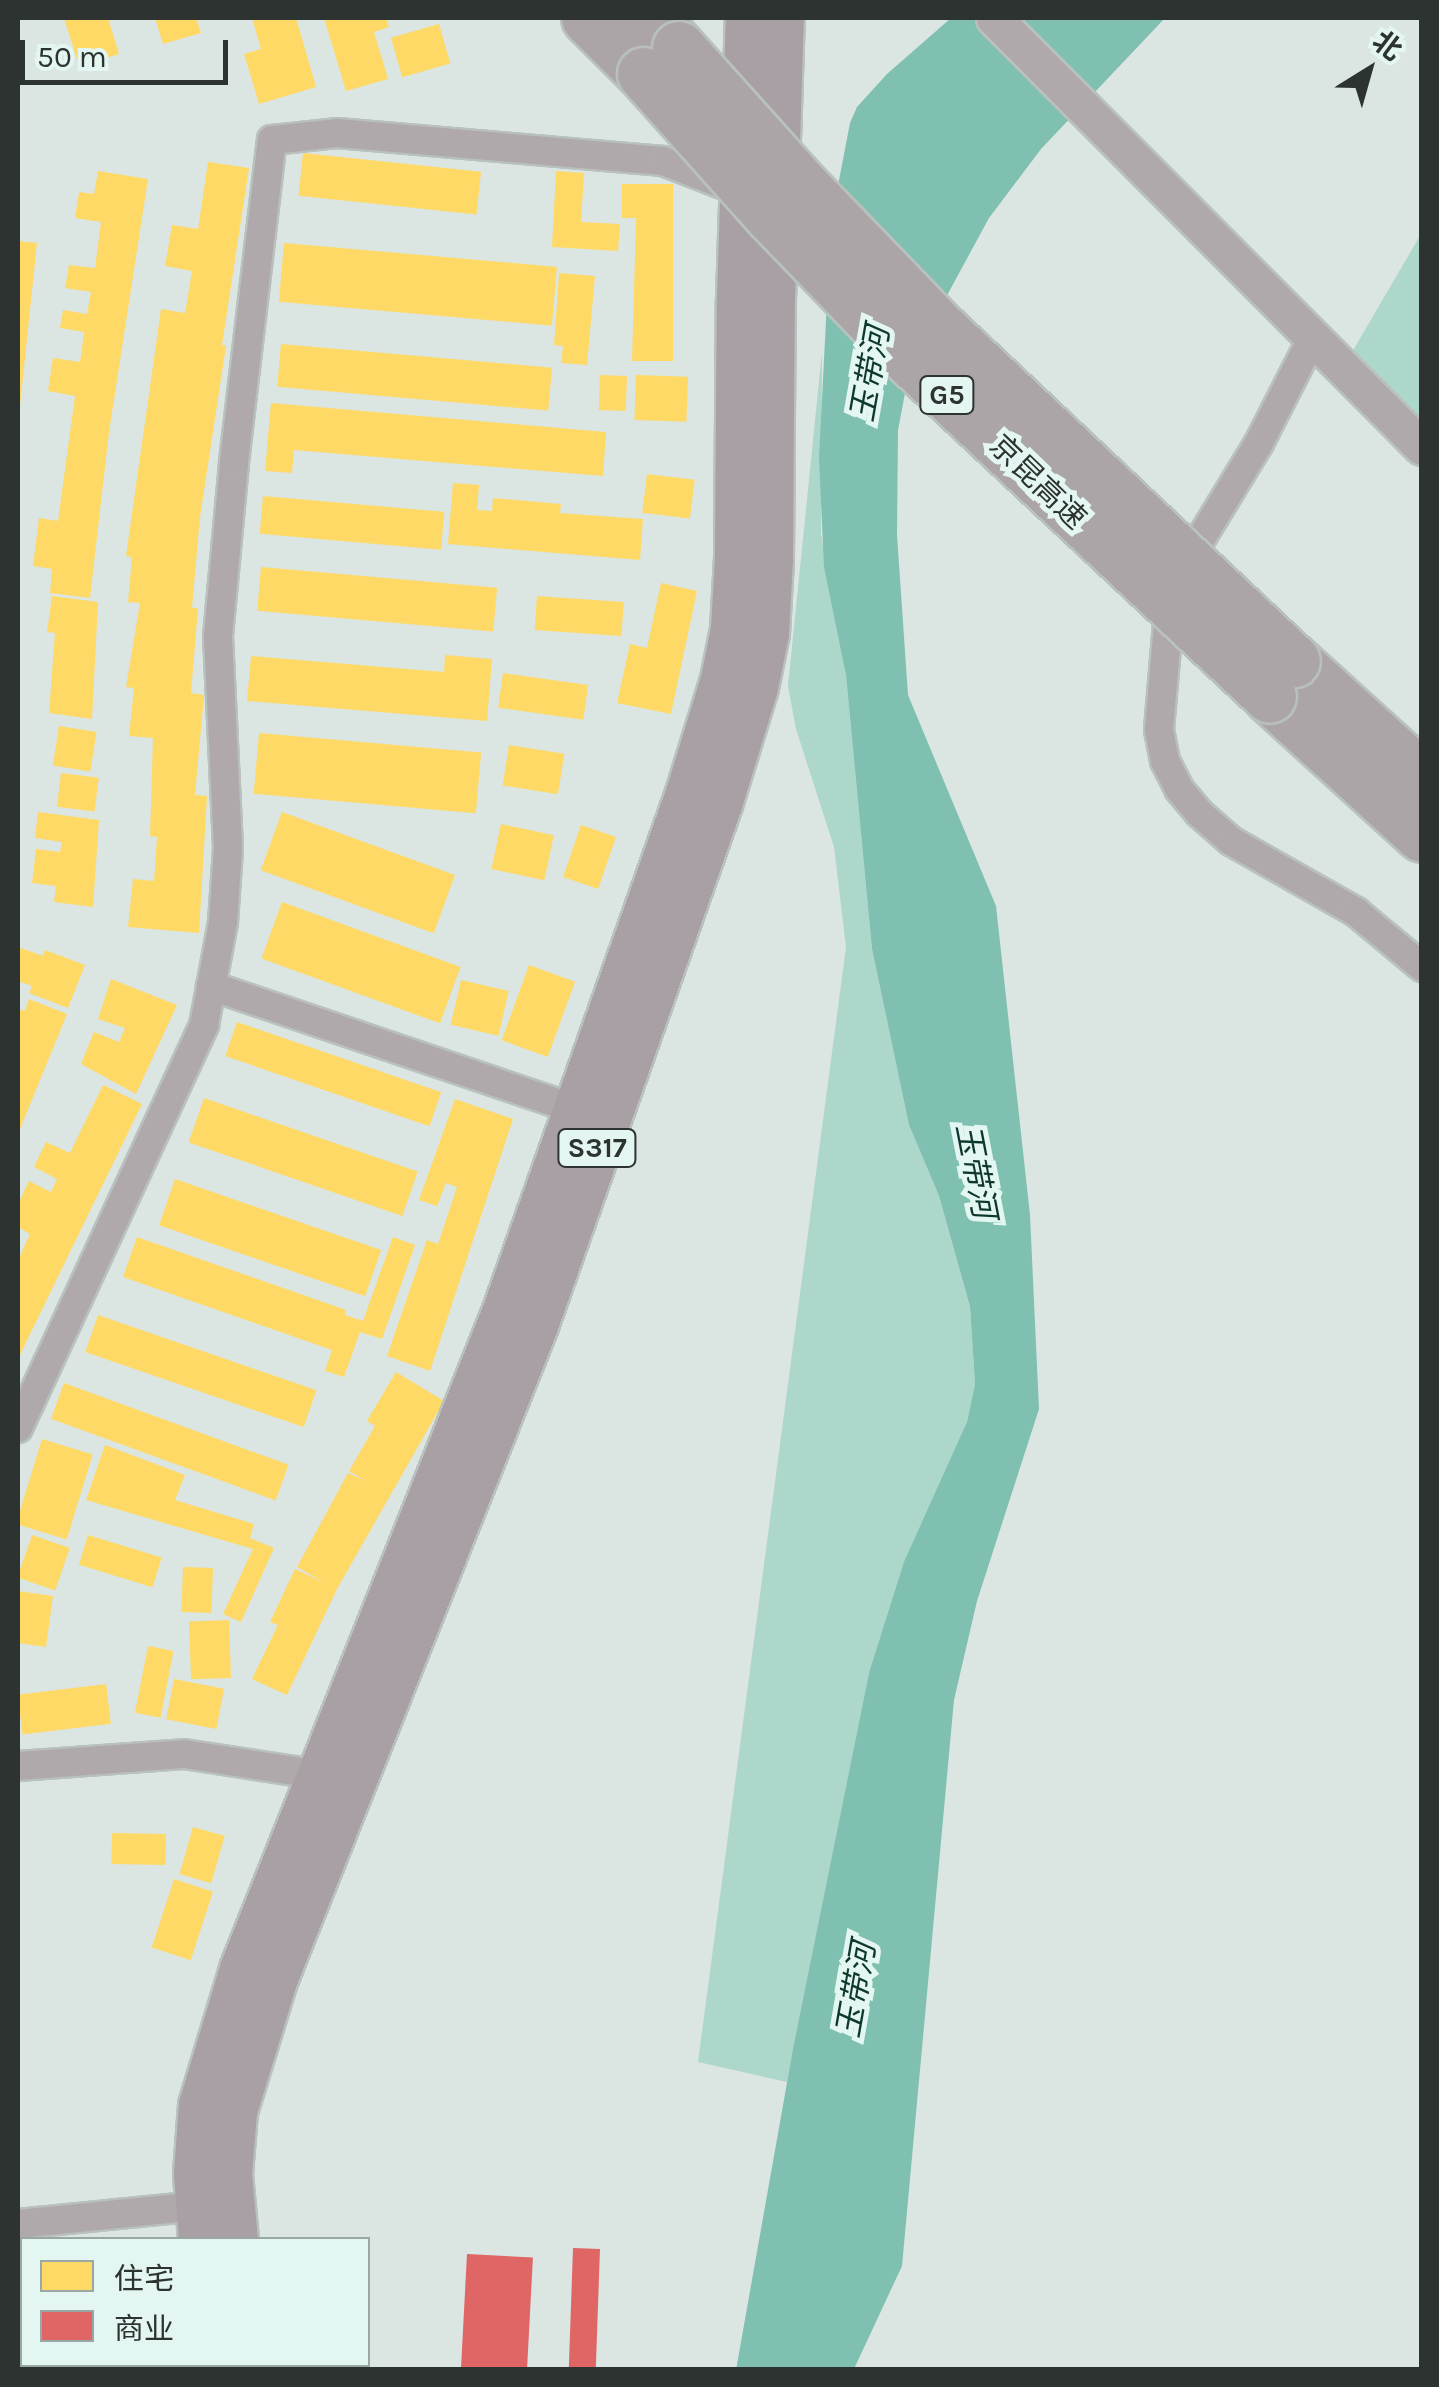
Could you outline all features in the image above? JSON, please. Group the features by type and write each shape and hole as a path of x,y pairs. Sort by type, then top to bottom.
{"highway":[{"path":"588,18 668,39"},
{"name":"京昆高速","path":"596,18 668,39 801,169 824,208 1049,434 1282,679 1422,836"},
{"name":"京昆高速","path":"668,39 770,215 907,357 1282,679 1422,777"}],"main road":[{"name":"S317","path":"200,2223 197,2134 208,2076 242,1969 491,1348 704,744 733,629 748,18"},
{"name":"S317","path":"235,2237 229,2174 234,2112 274,1980 535,1325 719,804 755,687 766,633 770,559 772,299 781,18"}],"street":[{"path":"994,18 1422,447"},
{"path":"18,1428 204,1025 223,922 228,848 218,636 272,140 337,133 663,161 742,192"},
{"path":"1312,339 1259,442 1200,540 1168,624 1158,730 1165,760 1178,789 1198,814 1231,841 1356,912 1422,967"},
{"path":"211,986 575,1109"},
{"path":"18,1766 184,1754 319,1775"},
{"path":"18,2224 200,2223"}],"shaded area":[{"path":"1421,234 1421,428 1348,359"},
{"path":"822,352 821,534 846,675 872,949 909,1125 939,1196 970,1308 975,1384 967,1422 869,1673 787,2082 698,2062 846,947 834,847 796,729 788,686"}],"water":[{"name":"玉带河","path":"951,18 1165,18 1041,149 989,218 932,323 906,388 898,430 897,535 908,695 996,906 1030,1215 1039,1409 977,1601 954,1700 902,2266 854,2369 736,2370 793,2049 869,1673 904,1562 967,1422 975,1384 970,1307 939,1196 909,1125 872,949 846,675 824,567 819,458 831,222 850,123 857,107 887,74"}],"building: 住宅":[{"path":"64,18 108,18 119,54 79,66"},
{"path":"155,18 196,18 201,33 163,44"},
{"path":"252,18 296,18 316,87 259,104 244,54 261,49"},
{"path":"324,18 386,18 389,27 374,32 388,79 346,91"},
{"path":"439,24 450,63 402,77 391,38"},
{"path":"303,153 481,172 477,214 299,196"},
{"path":"208,162 249,168 222,345 226,346 200,517 192,608 198,608 191,693 204,695 195,795 207,796 199,933 128,927 133,879 154,881 157,837 150,836 153,738 129,736 134,688 126,687 140,603 128,602 132,557 126,556 161,309 185,313 192,271 165,266 172,225 198,229"},
{"path":"98,171 148,179 109,432 90,598 50,593 52,569 33,566 39,518 58,521 75,396 48,391 53,358 80,362 84,332 60,328 63,310 87,314 91,292 65,288 69,265 95,268 101,222 75,218 79,192 94,194"},
{"path":"556,171 584,173 581,222 620,224 618,251 552,247"},
{"path":"622,184 673,184 673,361 632,361 636,218 622,218"},
{"path":"18,241 37,243 20,406 18,405"},
{"path":"284,243 557,267 552,326 279,302"},
{"path":"559,273 595,276 587,365 561,363 563,346 554,345"},
{"path":"281,344 552,368 548,411 277,387"},
{"path":"600,375 627,376 626,411 599,410"},
{"path":"636,375 688,377 686,422 634,420"},
{"path":"271,403 606,432 603,476 294,450 292,473 265,471"},
{"path":"647,474 695,480 690,519 642,513"},
{"path":"453,483 479,485 477,510 492,511 493,498 561,504 560,513 643,519 640,560 448,544"},
{"path":"263,496 444,512 441,550 260,534"},
{"path":"261,567 497,588 493,631 257,611"},
{"path":"661,583 697,591 671,714 617,703 630,644 647,648"},
{"path":"52,596 98,602 92,719 49,713 55,633 47,632"},
{"path":"537,596 624,602 621,636 535,630"},
{"path":"445,655 492,659 487,721 247,701 251,656 444,672"},
{"path":"503,673 588,685 583,720 498,708"},
{"path":"59,726 97,732 90,771 53,766"},
{"path":"259,733 481,752 476,813 254,794"},
{"path":"509,745 564,754 558,794 503,785"},
{"path":"61,773 99,778 95,811 57,807"},
{"path":"38,812 99,820 93,907 54,902 56,886 32,883 36,849 60,852 62,842 35,838"},
{"path":"282,812 455,875 434,933 261,870"},
{"path":"501,824 554,835 544,880 491,869"},
{"path":"581,825 616,837 598,889 563,877"},
{"path":"282,902 461,967 440,1023 261,958"},
{"path":"18,947 43,956 45,950 85,965 68,1008 29,993 32,986 18,981"},
{"path":"529,965 575,982 548,1057 502,1040"},
{"path":"111,979 177,1005 136,1094 81,1064 94,1032 119,1042 125,1028 98,1019"},
{"path":"461,980 509,991 498,1036 451,1025"},
{"path":"29,999 67,1014 18,1134 18,1009 25,1011"},
{"path":"237,1022 441,1092 430,1126 225,1056"},
{"path":"103,1085 142,1104 18,1359 18,1260 30,1234 18,1227 18,1204 29,1181 51,1192 57,1179 34,1167 46,1142 70,1153"},
{"path":"204,1098 418,1172 402,1216 189,1142"},
{"path":"455,1099 513,1119 430,1371 387,1356 427,1240 438,1244 457,1187 446,1183 437,1206 419,1200"},
{"path":"175,1179 381,1250 365,1296 159,1225"},
{"path":"137,1237 346,1310 345,1315 363,1321 393,1237 415,1245 382,1339 360,1332 344,1377 325,1371 332,1350 123,1277"},
{"path":"98,1315 316,1390 304,1427 85,1352"},
{"path":"396,1372 444,1401 337,1589 287,1695 252,1679 278,1625 270,1622 295,1569 325,1583 297,1567 348,1473 366,1481 349,1471 375,1426 367,1421"},
{"path":"64,1383 289,1465 276,1500 51,1419"},
{"path":"42,1439 93,1454 67,1540 18,1525"},
{"path":"105,1445 185,1475 175,1500 254,1524 250,1538 274,1548 241,1622 223,1614 253,1549 86,1500"},
{"path":"32,1535 70,1548 55,1591 18,1578"},
{"path":"88,1535 162,1558 153,1587 79,1565"},
{"path":"183,1567 213,1568 211,1613 181,1612"},
{"path":"18,1591 53,1596 46,1647 18,1643"},
{"path":"229,1620 231,1678 191,1679 189,1621"},
{"path":"148,1646 174,1651 161,1718 135,1713"},
{"path":"174,1679 224,1689 216,1729 166,1719"},
{"path":"106,1684 111,1724 23,1735 18,1695"},
{"path":"193,1827 225,1836 211,1883 179,1874"},
{"path":"112,1833 166,1834 165,1865 111,1864"},
{"path":"174,1879 213,1892 191,1960 152,1947"}],"building: 商业":[{"path":"573,2248 600,2249 596,2370 569,2370"},
{"path":"467,2254 533,2257 527,2370 461,2370"}]}
